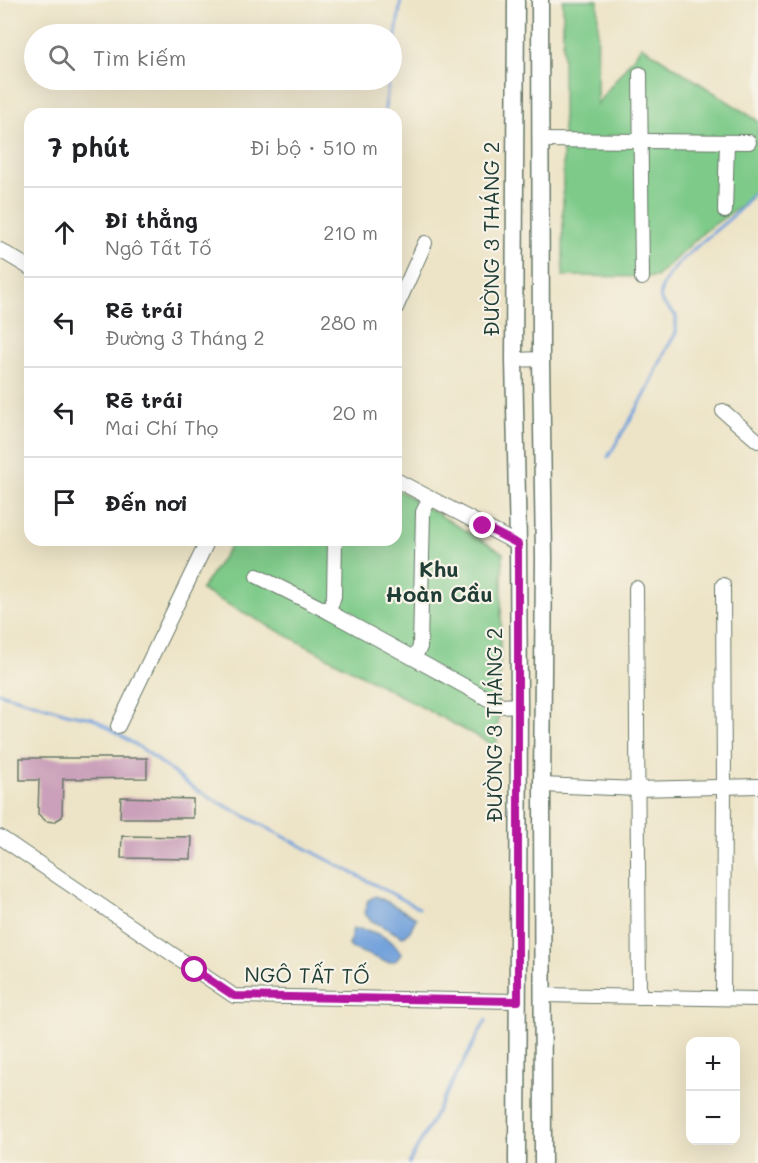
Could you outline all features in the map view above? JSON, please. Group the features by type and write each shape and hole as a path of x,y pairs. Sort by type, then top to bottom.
{"main road":[{"name":"ĐƯỜNG 3 THÁNG 2","path":"516,0 514,360 519,705 517,1163"},
{"path":"540,0 540,359 544,558 543,1163"}],"street":[{"path":"640,74 642,278"},
{"path":"540,140 749,142"},
{"path":"725,211 727,142"},
{"path":"402,295 425,243"},
{"path":"0,250 24,264"},
{"path":"514,360 540,359"},
{"path":"723,411 758,441"},
{"path":"402,483 518,544"},
{"path":"414,658 420,647 423,512 430,498"},
{"path":"118,726 205,546"},
{"path":"328,612 334,596 335,546"},
{"path":"257,576 501,706 519,705"},
{"path":"723,585 723,998"},
{"path":"636,588 639,998"},
{"path":"542,785 637,789 758,786"},
{"name":"NGÔ TẤT TỐ","path":"0,837 234,996 518,1001"},
{"path":"542,995 758,999"}],"green space":[{"path":"563,0 598,0 597,104 642,46 758,121 758,186 750,199 704,232 656,277 563,276"},
{"path":"402,493 503,553 497,747 201,590 230,546 402,546"}],"water":[{"path":"376,896 416,918 410,931 403,937 372,921 364,913 368,900"},
{"path":"353,929 367,930 387,939 401,953 399,958 386,962 351,948 349,945"}],"building":[{"path":"20,758 147,758 147,778 63,779 62,817 54,822 46,821 38,814 39,780 20,780"},
{"path":"121,797 193,799 193,818 120,818"},
{"path":"122,836 192,837 191,859 121,858"}],"waterway":[{"path":"398,24 401,0"},
{"path":"385,108 388,90"},
{"path":"608,457 645,395 676,333 676,316 661,300 662,289 667,277 677,265 736,213 758,189"},
{"path":"0,693 70,714 93,718 147,752 205,795 419,908"},
{"path":"409,1163 486,1020"}],"district":[{"name":"Khu Hoàn Cầu","path":"439,582"}],"route":[{"path":"195,970 234,996 518,1001 518,544 483,526"}]}
